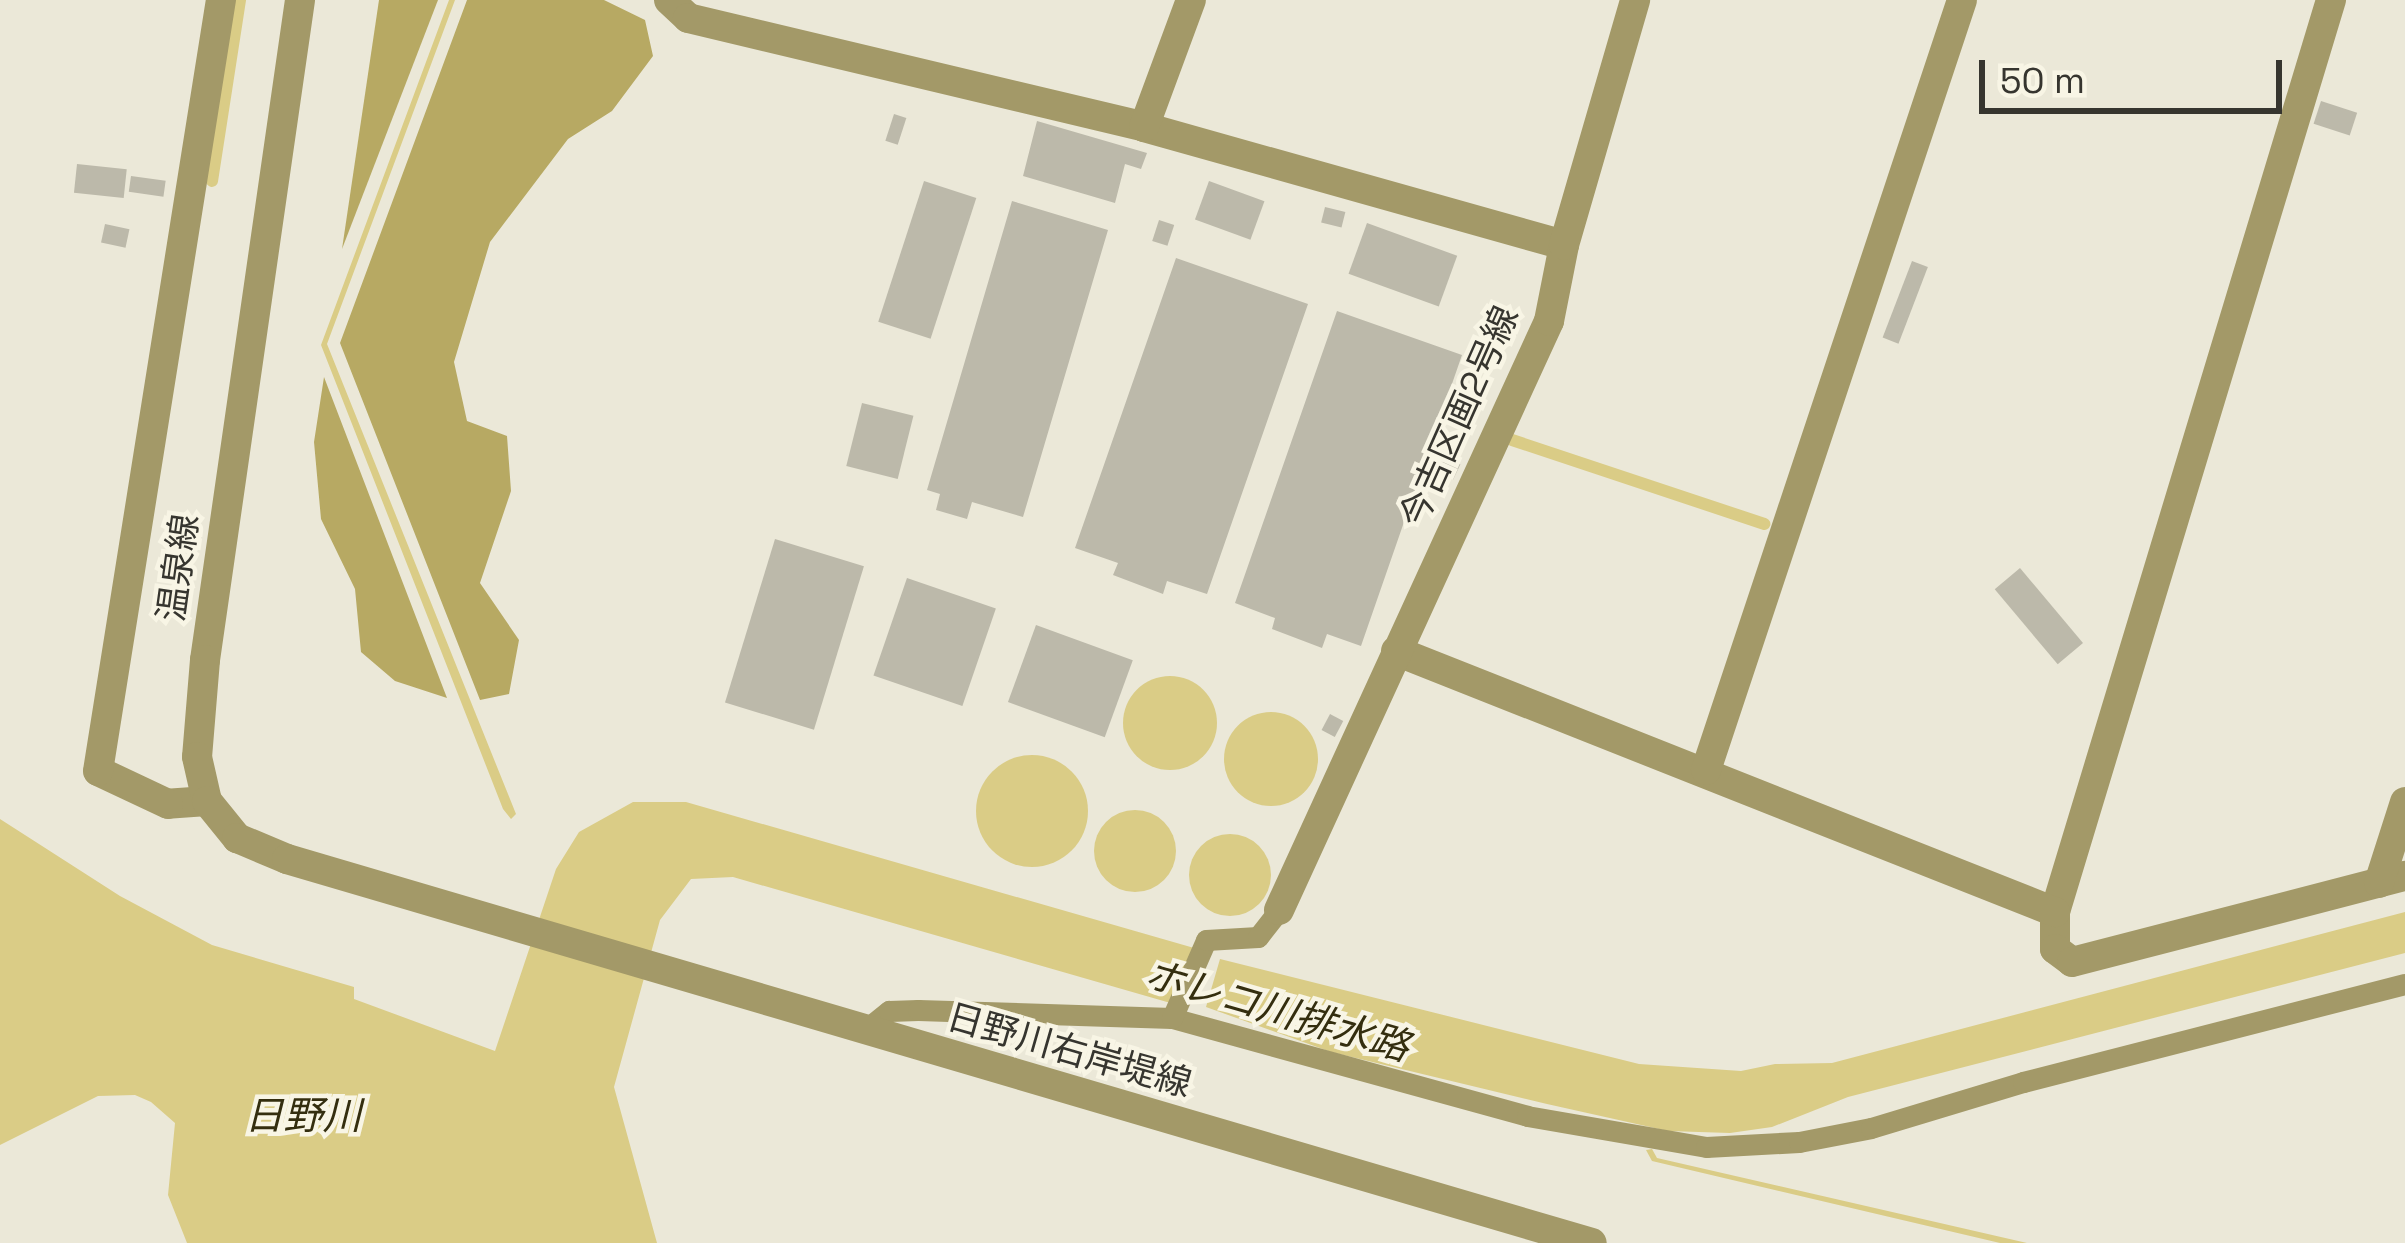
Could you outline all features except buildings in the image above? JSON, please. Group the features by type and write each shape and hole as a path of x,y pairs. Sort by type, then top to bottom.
{"street":[{"path":"208,801 168,804 98,771 221,0"},
{"name":"温泉線","path":"208,801 197,757 205,660 300,0"},
{"path":"669,0 688,18 1144,127 1564,244"},
{"path":"1144,127 1191,0"},
{"name":"今吉区画2号線","path":"1279,910 1549,321 1564,244 1635,0"},
{"path":"1706,770 1962,0"},
{"path":"2330,0 2055,911 2055,949 2072,962 2392,880 2405,802"},
{"path":"1396,651 2055,911"},
{"name":"日野川右岸堤線","path":"208,801 237,838 287,859 1592,1243"}],"lane":[{"path":"1172,1018 1206,940 1258,938 1279,910"},
{"path":"864,1031 889,1011 903,1010 1172,1018 1527,1116 1706,1148 1798,1142 1871,1128 2023,1082 2405,984"}],"shaded area":[{"path":"379,0 438,0 342,249"},
{"path":"467,0 604,0 645,20 653,56 612,111 568,139 490,242 454,362 467,421 507,436 511,491 480,583 519,640 509,694 480,700 340,343"},
{"path":"324,377 447,698 395,681 361,652 355,589 321,519 314,442"}],"water":[{"path":"449,0 455,0 327,344 516,814 511,819 503,809 321,345"},
{"path":"1170,676 1203,690 1217,723 1203,756 1170,770 1137,756 1123,723 1137,690"},
{"path":"1271,712 1304,726 1318,759 1304,792 1271,806 1238,792 1224,759 1238,726"},
{"path":"1032,755 1053,759 1072,771 1084,790 1088,811 1084,832 1072,851 1053,863 1032,867 1011,863 992,851 980,832 976,811 980,790 992,771 1011,759"},
{"name":"日野川","path":"633,802 686,802 1208,952 1200,993 1196,992 1192,1004 1167,1002 733,877 691,879 660,920 614,1087 657,1243 187,1243 168,1195 175,1123 135,1095 98,1096 0,1145 0,819 120,896 212,945 354,987 354,999 495,1051 556,869 579,832"},
{"path":"1135,810 1164,822 1176,851 1164,880 1135,892 1106,880 1094,851 1106,822"},
{"path":"1230,834 1259,846 1271,875 1259,904 1230,916 1201,904 1189,875 1201,846"},
{"name":"ホレコ川排水路","path":"2405,912 2405,953 1848,1097 1772,1127 1730,1133 1668,1131 1547,1104 1331,1052 1206,1007 1220,959 1639,1064 1741,1071 1775,1064 1832,1063"},
{"path":"1652,1149 1657,1158 2027,1243 2000,1243 1652,1161 1646,1150"}],"waterway":[{"path":"212,181 240,0"},
{"path":"1512,440 1764,524"}]}
